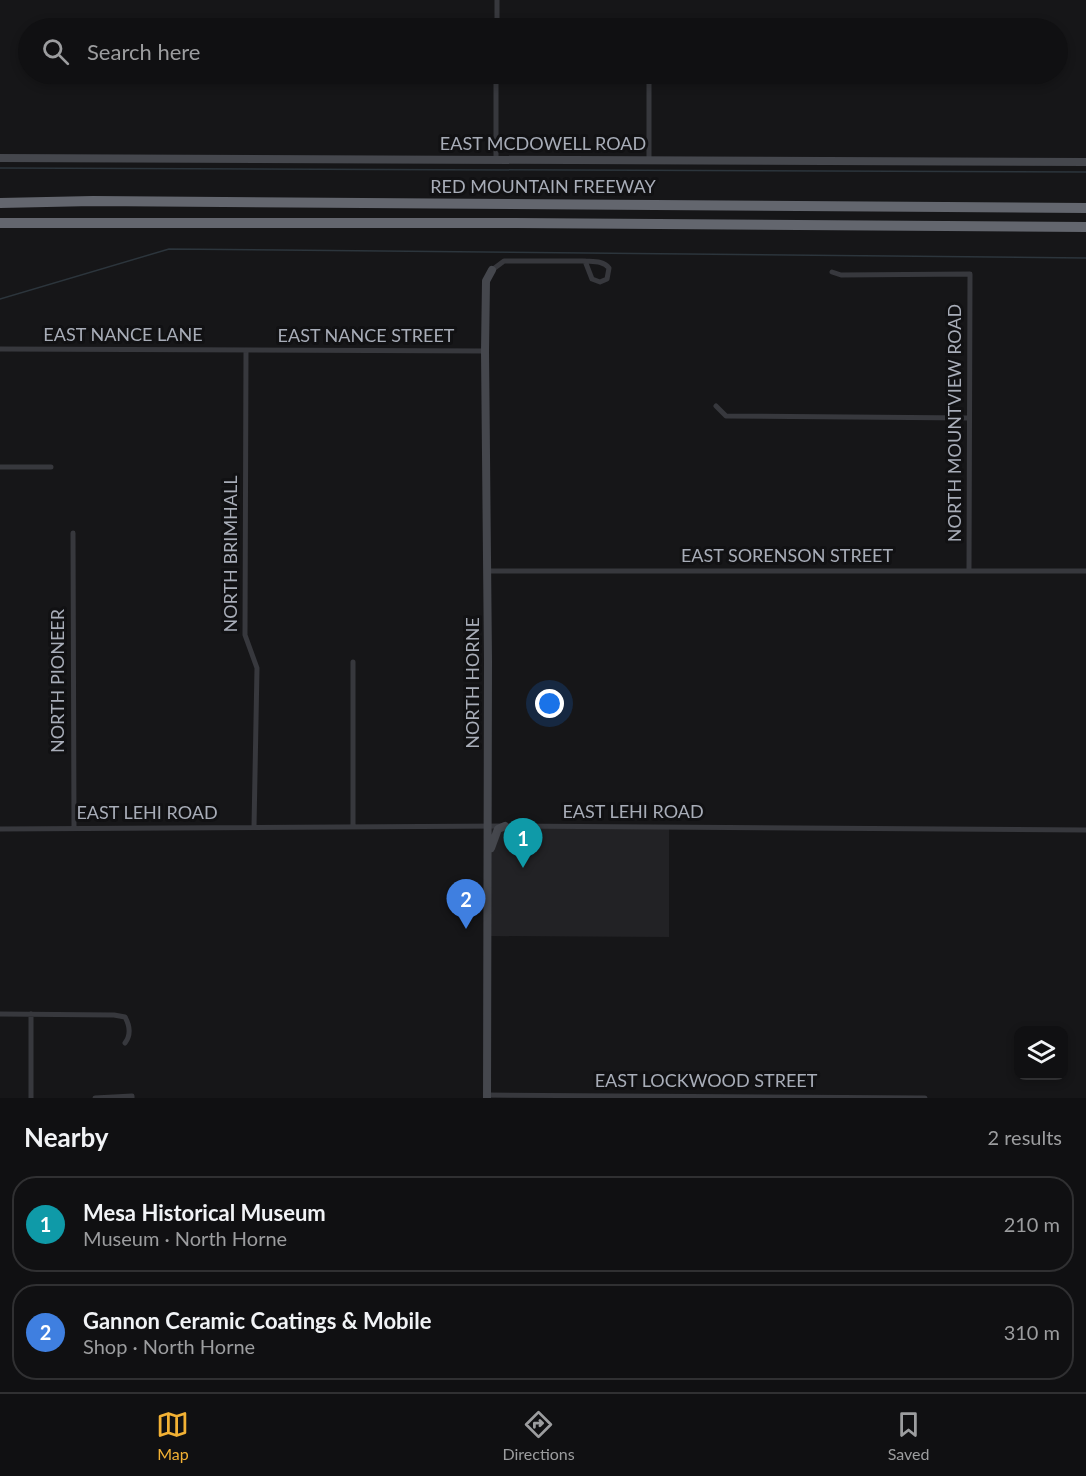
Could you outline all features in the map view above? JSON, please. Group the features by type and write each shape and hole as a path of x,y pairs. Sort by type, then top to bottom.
{"highway":[{"name":"RED MOUNTAIN FREEWAY","path":"0,203 93,201 1086,208"},
{"name":"RED MOUNTAIN FREEWAY","path":"0,223 505,222 1086,227"}],"street":[{"path":"497,0 497,18"},
{"path":"496,84 496,158"},
{"path":"649,84 649,159"},
{"name":"EAST MCDOWELL ROAD","path":"0,158 496,158 1086,162"},
{"path":"492,270 504,261 585,261 605,264 609,271 607,279 600,282 592,279 585,261"},
{"name":"NORTH HORNE","path":"487,1096 485,351 486,281 492,270"},
{"name":"NORTH MOUNTVIEW ROAD","path":"832,272 841,275 970,274 969,572"},
{"name":"EAST NANCE LANE","path":"0,349 246,351"},
{"name":"EAST NANCE STREET","path":"246,351 485,351"},
{"name":"NORTH BRIMHALL","path":"246,351 244,635 257,668 254,827"},
{"path":"716,406 726,416 969,418"},
{"path":"0,467 51,467"},
{"name":"NORTH PIONEER","path":"73,533 74,828"},
{"name":"EAST SORENSON STREET","path":"487,570 1086,571"},
{"path":"353,662 353,827"},
{"path":"488,867 494,837 498,829 505,826"},
{"name":"EAST LEHI ROAD","path":"0,829 505,826 1086,830"},
{"path":"0,1014 125,1017 129,1030 129,1037 125,1043"},
{"path":"31,1014 31,1098"},
{"path":"95,1098 113,1096 132,1096 132,1098"},
{"name":"EAST LOCKWOOD STREET","path":"487,1096 925,1098"}],"shaded area":[{"path":"487,826 669,827 669,937 487,936"}],"waterway":[{"path":"0,168 1086,172"},
{"path":"0,299 169,249 1086,258"}],"place":[{"name":"Mesa Historical Museum","path":"523,868"},
{"name":"Gannon Ceramic Coatings & Mobile","path":"466,929"}]}
